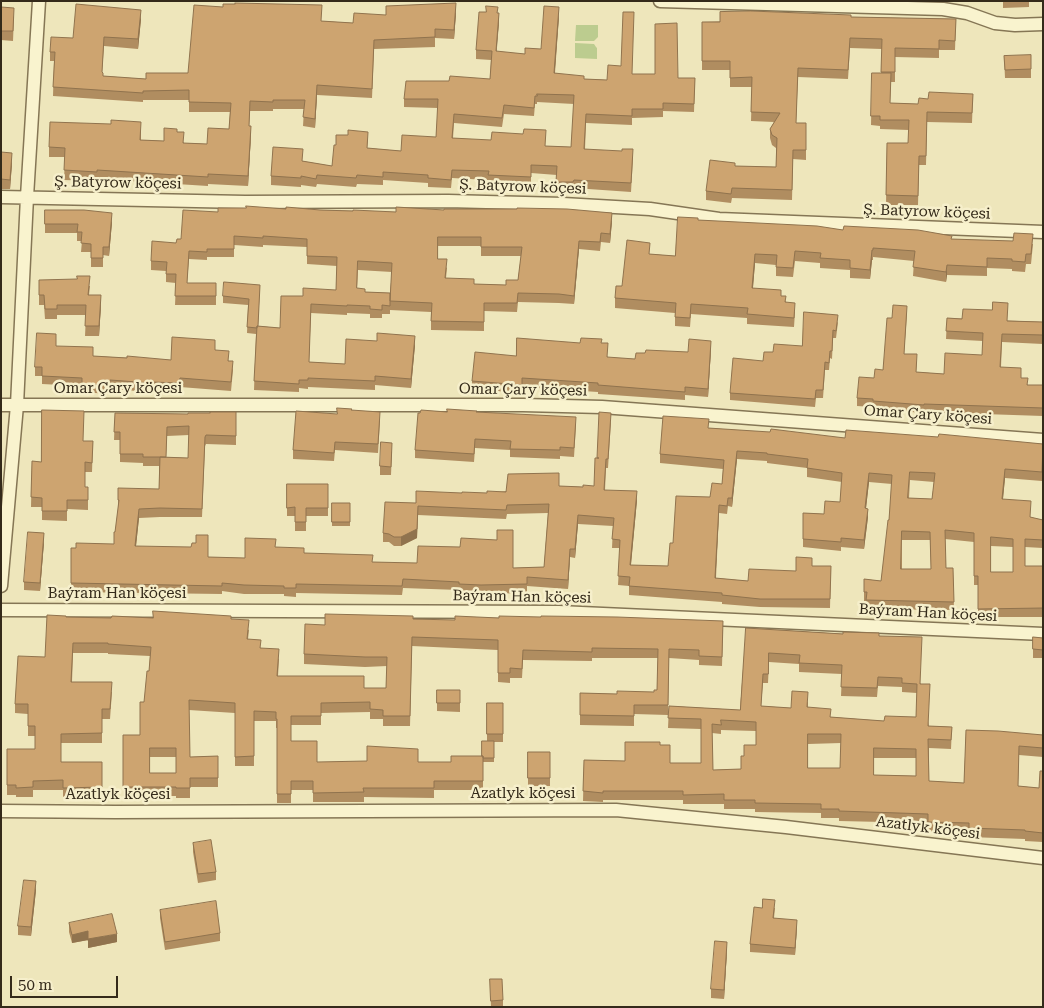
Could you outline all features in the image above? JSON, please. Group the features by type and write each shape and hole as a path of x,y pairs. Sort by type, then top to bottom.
{"street":[{"path":"1,586 16,405 39,1"},
{"path":"660,1 943,9 967,13 995,23 1015,25 1043,24"},
{"name":"Ş. Batyrow köçesi","path":"1,197 245,202 448,201 563,204 650,209 719,219 1043,232"},
{"name":"Omar Çary köçesi","path":"1,405 523,405 592,407 1043,440"},
{"name":"Baýram Han köçesi","path":"1,610 559,612 1043,634"},
{"name":"Azatlyk köçesi","path":"1,811 616,810 786,827 1043,858"}],"green space":[{"path":"576,25 598,25 598,37 594,41 575,41"},
{"path":"575,43 594,44 597,48 597,59 575,58"}],"building":[{"path":"456,3 454,30 435,29 435,37 374,40 372,89 317,85 315,119 303,117 305,100 250,101 249,126 251,126 248,176 208,174 208,177 97,170 97,172 64,170 65,148 49,147 50,122 111,124 111,120 141,122 140,140 164,141 164,128 177,129 177,132 184,132 183,143 207,144 208,128 229,129 231,103 189,102 189,90 143,91 143,93 53,87 55,52 50,52 51,37 73,38 76,4 141,10 138,39 104,37 102,72 103,76 146,79 146,73 188,73 194,5 223,7 223,4 322,5 321,21 353,23 354,13 386,15 386,6"},
{"path":"486,6 498,7 496,51 525,54 525,48 541,49 544,6 559,7 554,73 584,76 584,79 607,80 608,65 621,66 623,12 634,12 632,74 655,74 655,24 677,23 678,78 695,78 694,104 663,103 663,109 632,109 632,116 586,114 584,149 622,151 622,149 633,149 631,183 574,180 573,182 556,182 557,166 531,165 531,177 488,175 489,171 452,170 451,180 428,178 428,175 383,172 383,177 357,175 356,178 317,175 316,179 301,176 301,178 271,176 273,147 303,149 302,161 332,166 336,135 348,135 348,130 368,132 367,148 401,151 402,135 436,137 438,99 404,99 406,81 449,81 450,76 490,79 492,51 476,50 479,12 486,12","holes":["537,94 574,95 571,147 545,146 546,130 524,129 523,134 492,132 491,140 452,138 454,114 502,118 504,105 534,108 535,96"]},
{"path":"1,7 14,8 13,31 1,31"},
{"path":"751,11 851,15 851,17 956,19 955,41 939,40 939,49 895,48 895,72 881,72 882,39 850,38 848,70 798,68 796,123 806,123 806,150 793,150 792,190 732,188 731,194 706,191 710,160 735,163 735,166 776,167 777,138 772,135 770,129 780,113 751,112 752,77 730,78 730,61 702,61 702,22 720,22 720,12"},
{"path":"1031,55 1031,69 1005,70 1004,56"},
{"path":"872,73 891,73 890,103 918,104 919,98 928,99 929,92 973,94 972,113 927,112 926,156 919,156 918,196 886,195 887,143 908,143 909,120 880,120 880,116 871,116"},
{"path":"1,152 12,153 10,180 1,179"},
{"path":"246,206 286,209 286,207 396,212 396,207 444,210 517,208 567,209 612,213 610,234 601,233 600,242 579,241 574,296 518,293 517,303 484,303 484,322 431,321 432,303 390,301 390,306 382,305 382,310 370,309 370,306 311,304 309,362 345,364 346,339 377,341 377,333 415,336 411,379 375,376 375,381 308,378 308,380 299,380 299,384 254,381 257,326 280,328 281,296 303,296 303,288 336,290 337,257 307,256 307,239 263,236 263,238 234,236 234,249 207,249 207,252 189,251 187,283 216,283 216,296 175,296 176,274 166,274 167,262 151,261 152,241 176,243 177,239 181,239 183,210 218,212 218,208 246,208","holes":["438,237 481,237 481,247 522,247 518,280 506,280 506,285 474,284 474,279 445,278 447,259 438,259","358,261 392,263 390,301 390,293 365,292 365,289 357,288"]},
{"path":"45,210 84,210 112,213 109,247 103,247 103,258 91,258 91,244 81,243 82,232 77,232 78,224 45,224"},
{"path":"678,217 698,218 698,220 817,226 843,230 844,226 918,230 952,236 951,239 1013,241 1014,233 1033,234 1031,254 1026,254 1025,262 1012,261 1012,259 987,258 987,267 947,265 946,272 913,267 915,251 873,248 870,270 850,268 850,260 820,258 821,253 795,251 793,268 776,267 777,255 755,254 752,288 781,290 781,296 786,296 785,302 795,303 794,318 747,314 748,308 691,304 690,318 675,317 676,303 615,298 616,286 622,286 627,240 650,243 649,254 675,256"},
{"path":"77,276 90,276 88,295 101,295 99,326 85,326 86,305 57,305 57,309 45,309 44,295 39,295 39,280 77,279"},
{"path":"224,282 260,285 257,328 247,327 249,299 223,296"},
{"path":"993,302 1008,303 1007,321 1043,322 1043,335 1002,334 1000,367 1021,368 1021,378 1028,378 1027,385 1043,385 1043,408 924,405 857,398 859,377 874,378 875,369 883,370 887,318 892,318 893,305 907,306 904,354 917,354 916,372 944,374 945,353 982,355 983,333 946,331 947,318 962,319 963,309 992,310"},
{"path":"804,312 838,315 836,331 833,330 832,351 830,351 829,363 825,362 823,390 816,390 815,399 730,393 733,358 763,361 764,352 773,352 774,344 802,346"},
{"path":"37,333 56,334 56,346 93,347 93,356 127,358 127,356 171,360 172,337 215,340 215,350 229,351 228,361 233,361 231,382 180,378 179,383 110,380 109,385 82,384 82,378 42,376 42,367 35,367"},
{"path":"517,338 580,343 581,338 602,339 601,343 608,343 607,357 635,359 636,353 645,353 646,350 688,352 689,339 711,341 708,389 685,387 685,392 598,385 598,383 522,378 522,385 472,381 475,352 516,356"},
{"path":"337,408 380,412 378,444 335,442 334,453 293,450 296,411 337,414"},
{"path":"447,409 576,417 574,448 560,447 560,450 510,449 511,441 475,439 474,454 415,450 418,413 421,410 447,412"},
{"path":"42,410 84,411 83,441 93,441 92,463 85,462 85,487 88,487 88,500 67,500 67,511 42,511 42,498 31,497 32,461 41,462"},
{"path":"236,412 236,436 206,435 205,437 202,509 139,509 135,546 191,547 192,543 196,543 196,535 208,535 208,557 245,558 245,538 276,539 275,547 304,548 304,553 373,555 372,562 417,563 418,546 460,547 461,538 497,540 497,530 513,530 513,568 544,567 549,504 507,505 506,510 418,506 417,529 401,537 394,537 383,533 385,502 416,503 416,491 506,492 508,474 559,473 559,486 594,486 599,412 611,413 604,490 637,491 630,565 668,566 670,543 673,543 676,496 710,497 712,483 722,484 724,460 660,454 663,416 709,419 708,428 770,432 771,429 845,438 846,430 938,437 939,434 1043,444 1042,472 1005,469 1002,499 1031,501 1030,517 1043,520 1043,540 1025,539 1025,566 1043,566 1043,608 978,609 978,576 974,576 974,533 945,530 946,568 953,568 954,602 866,600 867,592 864,592 864,579 881,581 889,520 892,475 869,473 865,508 868,509 864,540 841,538 841,542 803,539 803,513 824,514 825,501 840,502 842,473 807,468 808,459 737,451 732,498 728,498 727,506 719,505 715,578 748,581 749,569 796,571 796,557 812,558 812,566 831,566 830,599 760,599 722,595 722,593 629,586 630,577 618,576 620,540 612,539 614,518 578,515 575,549 570,549 568,580 527,577 527,584 481,585 403,579 402,586 296,584 296,588 222,583 222,586 71,583 71,548 76,548 76,543 114,544 119,500 118,488 159,489 160,457 143,457 143,454 120,454 120,432 114,432 115,413 188,414","holes":["189,426 188,458 160,457 166,457 167,427","910,472 935,473 932,499 908,498","902,531 930,532 931,569 901,569","991,537 1013,539 1013,572 991,572"]},
{"path":"381,442 392,443 391,467 380,466"},
{"path":"287,484 328,484 328,508 306,508 306,522 295,522 295,507 287,508"},
{"path":"332,503 350,503 350,522 332,522"},
{"path":"28,532 44,533 40,583 24,582"},
{"path":"153,611 231,616 231,619 249,620 247,639 261,640 260,648 279,649 277,676 364,676 364,688 386,688 387,657 304,654 305,624 325,625 325,614 413,616 413,619 455,620 455,616 499,618 499,616 541,616 723,621 722,657 699,656 699,650 669,649 668,705 634,705 634,716 580,715 580,693 617,694 617,691 654,692 654,690 657,690 658,649 592,648 592,652 523,650 522,669 510,668 510,673 498,673 498,640 412,637 410,716 383,716 383,710 370,709 370,702 321,703 321,716 291,716 291,741 317,741 317,762 367,761 367,746 418,749 418,762 451,762 451,756 483,756 483,781 434,781 434,788 363,788 364,792 313,793 313,781 291,781 291,794 277,794 276,712 254,711 254,756 235,757 235,703 189,700 190,757 218,756 218,778 190,778 190,788 123,787 123,735 140,735 140,702 144,702 151,647 108,643 73,643 71,682 112,682 110,709 102,709 102,733 61,734 61,762 102,762 102,787 63,788 63,780 33,781 33,787 16,788 16,785 7,785 7,749 35,749 35,726 28,726 28,704 15,704 18,656 45,657 47,615 153,618","holes":["150,748 176,748 176,773 150,773"]},
{"path":"746,628 843,634 843,632 879,633 879,636 922,637 920,684 930,684 928,726 952,727 951,740 928,739 929,781 964,783 966,730 1043,735 1043,748 1019,746 1018,786 1039,788 1040,771 1043,771 1043,833 1025,830 969,828 969,823 928,822 928,814 839,811 839,809 821,809 821,804 755,803 755,800 724,800 724,794 683,795 683,791 603,791 603,793 583,791 584,760 625,761 625,742 660,742 660,745 670,745 670,763 701,763 701,719 668,718 669,706 740,710","holes":["769,653 800,655 799,663 842,665 841,687 877,688 878,677 902,678 902,683 917,684 916,717 885,716 884,721 830,717 831,709 807,707 808,692 792,691 791,708 761,706 763,674 768,674","721,720 756,722 756,745 744,745 744,756 741,756 741,769 713,770 712,724 721,725","808,734 841,734 840,768 808,768","874,748 916,749 916,776 874,775"]},
{"path":"1033,637 1043,638 1043,650 1033,649"},
{"path":"437,690 460,690 460,703 437,703"},
{"path":"487,703 503,703 503,734 487,734"},
{"path":"482,741 494,741 494,758 483,758"},
{"path":"528,752 550,752 550,778 528,778"},
{"path":"211,840 216,872 198,874 193,843"},
{"path":"24,880 36,881 31,927 18,926"},
{"path":"763,899 775,900 773,918 797,920 795,948 750,944 754,907 762,908"},
{"path":"216,901 220,933 165,942 160,910"},
{"path":"112,914 117,934 88,939 88,931 72,935 69,923"},
{"path":"715,941 727,942 724,990 711,989"},
{"path":"490,979 502,979 503,1000 491,1001"}]}
